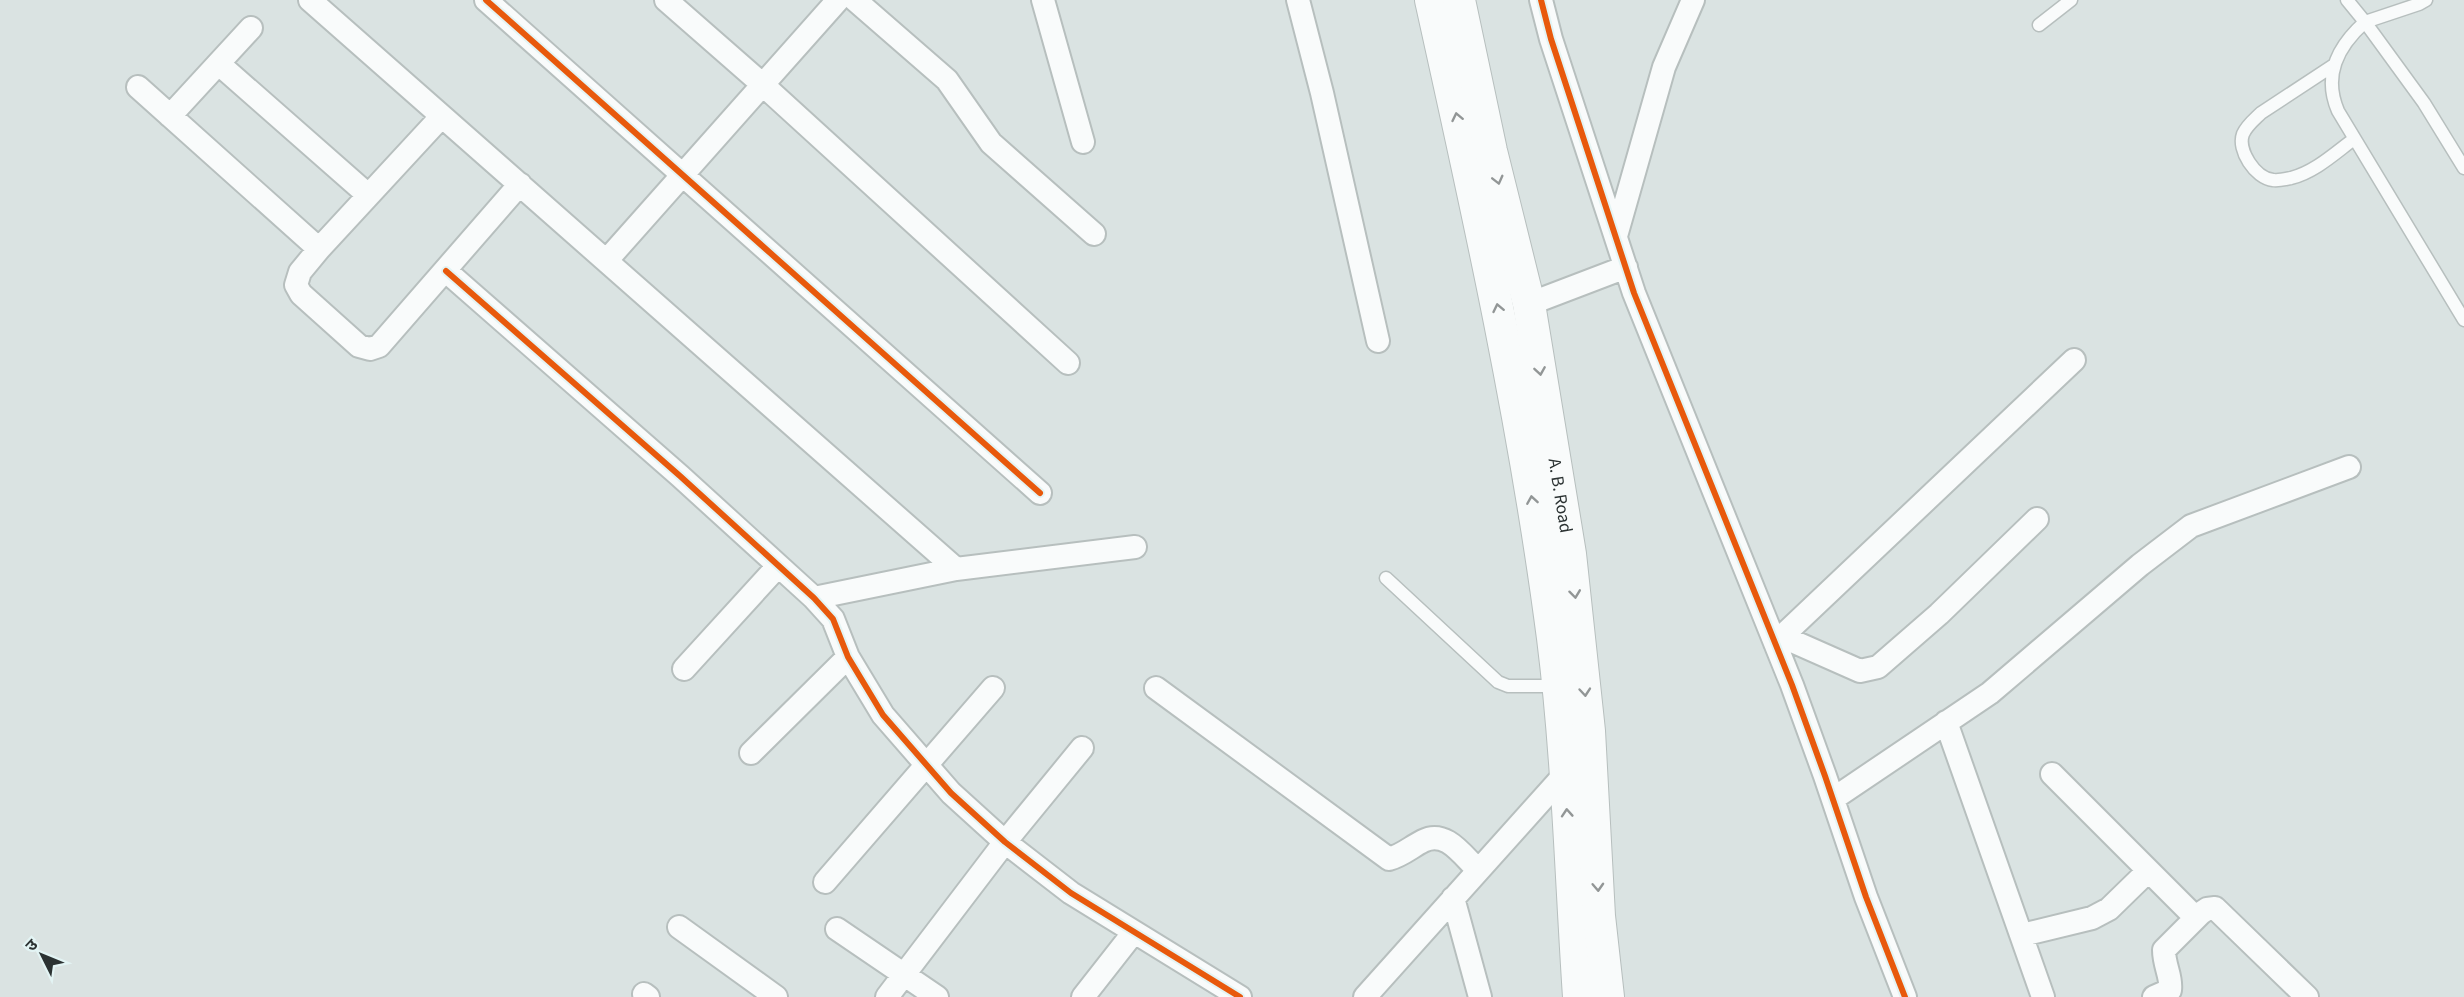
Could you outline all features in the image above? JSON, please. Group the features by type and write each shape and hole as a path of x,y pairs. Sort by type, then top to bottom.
{"main road":[{"name":"A. B. Road","path":"1431,0 1556,556"},
{"name":"A. B. Road","path":"1459,0 1491,151 1529,304 1566,635 1589,731 1599,916 1608,997"},
{"name":"A. B. Road","path":"1566,635 1558,686 1579,997"}],"street":[{"path":"310,0 956,569"},
{"path":"486,0 1040,493"},
{"path":"666,0 762,84 1068,363"},
{"path":"607,261 838,0"},
{"path":"855,0 947,80 991,143 1094,234"},
{"path":"1042,0 1083,142"},
{"path":"1298,0 1322,93 1378,341"},
{"path":"1541,0 1551,39 1634,293 1779,640 1792,685 1826,776 1866,897 1905,997"},
{"path":"1616,236 1664,67 1693,0"},
{"path":"170,116 251,28"},
{"path":"219,64 368,195"},
{"path":"138,87 319,249"},
{"path":"441,117 300,272 296,285 301,294 359,346 370,349 380,346 520,184"},
{"path":"1529,304 1626,267"},
{"path":"446,271 680,476 814,598 833,619 848,657 883,715 951,793 1005,842 1071,893 1240,997"},
{"path":"1779,640 2074,360"},
{"path":"1833,799 1990,693 2140,565 2191,526 2349,467"},
{"path":"1779,640 1860,671 1878,667 1939,614 2037,519"},
{"path":"814,598 956,569 1135,547"},
{"path":"684,669 778,566"},
{"path":"751,753 848,657"},
{"path":"825,882 993,688"},
{"path":"1156,688 1389,859 1402,856 1424,840 1438,837 1447,840 1478,870"},
{"path":"1946,722 2043,997"},
{"path":"887,997 1005,842 1082,748"},
{"path":"1365,997 1565,774"},
{"path":"2052,774 2196,918"},
{"path":"2022,935 2092,918 2109,909 2148,870"},
{"path":"1453,898 1480,997"},
{"path":"2167,995 2171,982 2164,964 2164,950 2196,918 2207,909 2215,908 2307,997"},
{"path":"679,927 777,997"},
{"path":"837,929 937,997"},
{"path":"1083,997 1134,932"}],"lane":[{"path":"2039,25 2071,0"},
{"path":"2347,0 2424,103 2464,168"},
{"path":"2426,0 2364,22 2351,33 2334,66 2331,95 2354,139 2464,320"},
{"path":"2334,66 2261,113 2244,133 2241,146 2248,161 2259,174 2272,180 2290,178 2309,172 2354,139"},
{"path":"1386,578 1498,682 1508,686 1558,686"}],"cycle path":[{"path":"486,0 1040,493"},
{"path":"1541,0 1551,39 1634,293 1792,685 1866,897 1905,997"},
{"path":"446,271 680,476 814,598 833,619 848,657 883,715 951,793 1005,842 1071,893 1240,997"}]}
